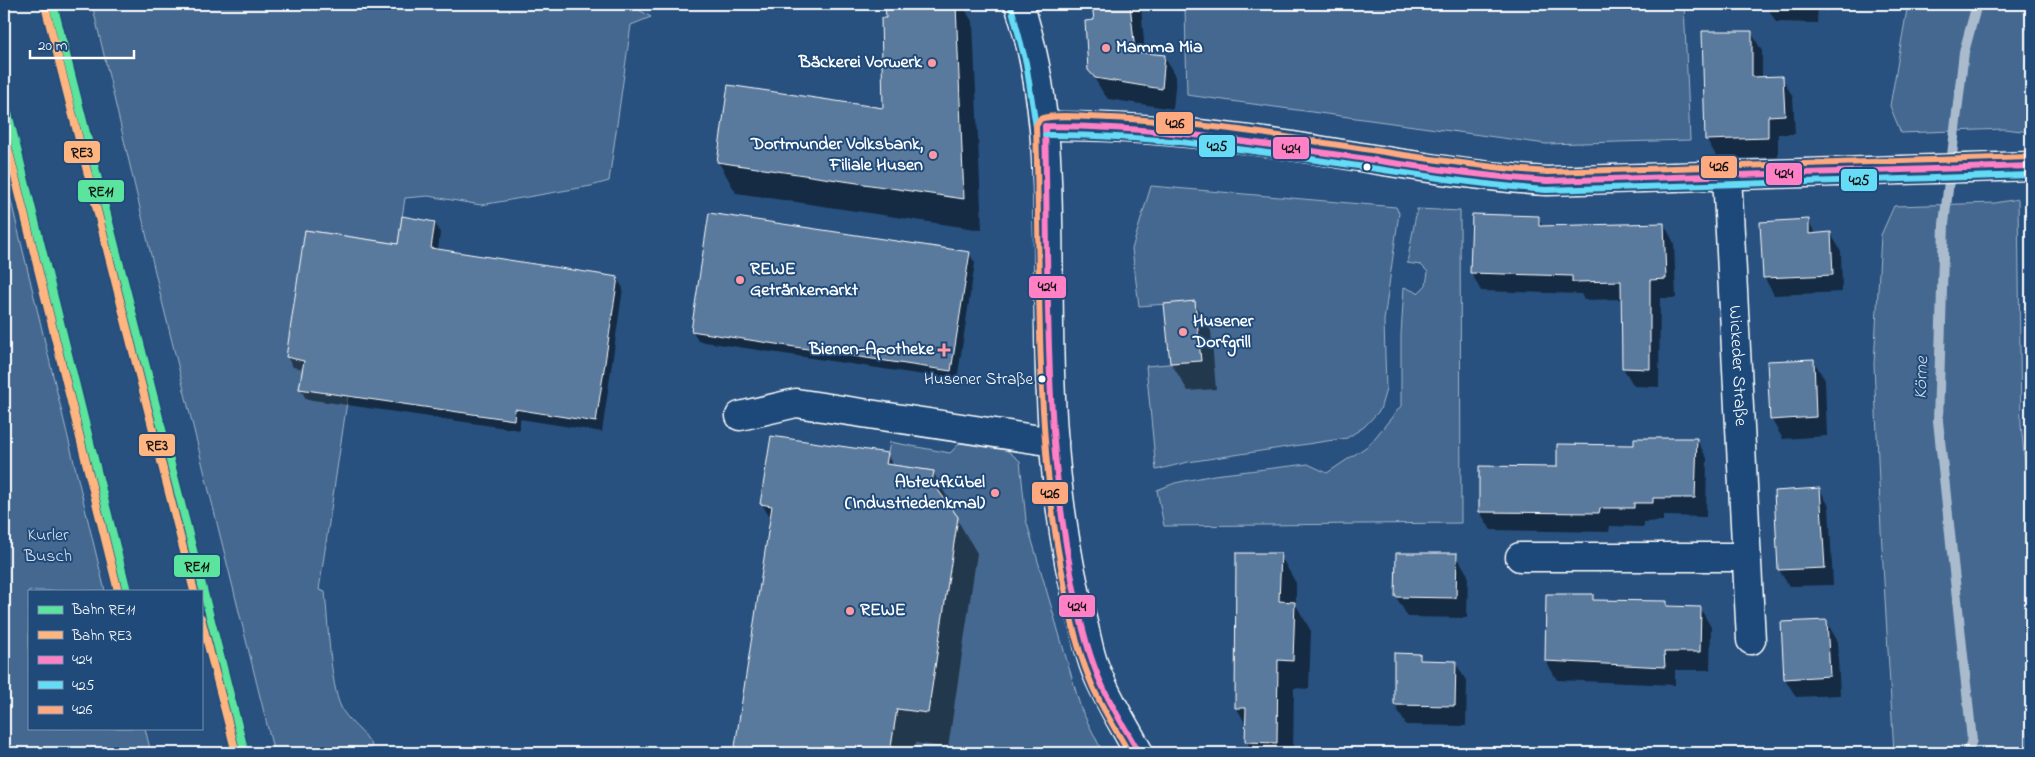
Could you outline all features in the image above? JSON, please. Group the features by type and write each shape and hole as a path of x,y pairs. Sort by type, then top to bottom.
{"street":[{"path":"1019,4 1035,61 1045,126 1049,328 1054,442 1060,503 1074,589 1095,667 1139,753"},
{"path":"1045,126 1119,127 1250,140 1485,178 1547,182 2031,166"},
{"name":"Wickeder Straße","path":"1727,175 1750,640"},
{"path":"740,416 796,403 1054,442"},
{"path":"1520,557 1745,557"}],"green space":[{"path":"92,4 629,4 651,17 631,25 609,181 591,186 481,205 428,196 405,198 398,244 305,230 304,361 299,389 348,395 319,590 325,592 330,651 337,697 344,713 372,746 367,753 274,753 159,289"},
{"path":"1176,4 1684,4 1690,140 1546,144 1187,95 1185,8 1176,8"},
{"path":"1908,4 2031,4 2031,132 2004,129 1901,133 1890,106"},
{"name":"Kurler Busch","path":"4,172 105,590 28,590 28,730 145,730 151,753 4,753"},
{"path":"1151,186 1396,207 1399,213 1384,321 1386,389 1380,410 1364,427 1347,438 1188,462 1156,470 1146,366 1200,361 1195,302 1139,306 1132,249"},
{"path":"2018,199 2021,424 2031,524 2031,753 1894,753 1881,530 1874,364 1881,235 1894,206 1995,203"},
{"path":"1417,209 1460,211 1461,523 1164,526 1157,490 1175,483 1214,475 1308,464 1327,473 1369,445 1401,406 1401,335 1404,287 1418,293 1426,285 1428,272 1421,265 1407,263"},
{"path":"964,439 998,443 1020,461 1026,520 1081,709 1103,753 890,753 897,709 928,713 958,517 932,482 934,471 886,464 890,442 950,453"}],"shaded area":[{"path":"1817,4 1856,4 1827,10 1817,9"}],"building":[{"path":"885,4 956,4 964,199 717,162 728,85 883,108 881,18 886,18"},
{"path":"1092,4 1130,4 1135,52 1165,55 1162,89 1095,78 1088,70 1085,21 1094,20"},
{"path":"1702,31 1752,31 1752,77 1783,76 1785,115 1768,116 1768,138 1705,140"},
{"path":"709,213 970,252 951,371 691,331"},
{"path":"1472,214 1539,216 1539,226 1664,223 1666,279 1650,280 1650,369 1622,368 1621,281 1572,282 1572,276 1470,273"},
{"path":"402,216 435,222 431,248 618,277 596,422 515,409 514,420 299,389 304,361 286,357 305,230 398,244"},
{"path":"1809,219 1809,234 1831,232 1833,275 1763,278 1760,222"},
{"name":"Husener Dorfgrill","path":"1195,301 1201,361 1170,363 1164,304"},
{"path":"1814,359 1816,417 1770,420 1767,361"},
{"name":"REWE","path":"771,436 888,453 886,464 934,471 932,482 958,517 928,713 897,709 890,753 734,753 772,506 760,504"},
{"path":"1634,438 1697,438 1695,498 1653,498 1653,503 1634,503 1634,508 1600,508 1599,513 1479,512 1479,466 1557,467 1557,444 1634,445"},
{"path":"1820,488 1825,568 1778,570 1774,491"},
{"path":"1236,553 1281,553 1279,601 1295,602 1293,661 1278,660 1277,743 1245,742 1246,708 1235,708"},
{"path":"1396,553 1457,553 1456,598 1395,597"},
{"path":"1546,594 1593,594 1593,600 1667,601 1667,606 1701,607 1700,652 1664,652 1665,667 1545,661"},
{"path":"1827,620 1830,676 1784,679 1781,622"},
{"path":"1394,653 1420,654 1420,660 1456,661 1455,706 1394,705"}],"waterway":[{"name":"Körne","path":"1967,753 1972,740 1938,421 1944,224 1964,52 1977,4"}],"rail line":[{"name":"RE11","path":"53,4 245,753"},
{"name":"RE3","path":"45,6 194,590"},
{"name":"RE11","path":"4,97 127,590"},
{"name":"RE3","path":"4,132 118,590"},
{"name":"RE3","path":"202,622 236,753"}],"transit line":[{"name":"425","path":"1011,6 1026,63 1036,127"},
{"name":"426","path":"1129,753 1098,699 1080,652 1066,596 1052,512 1046,458 1040,347 1036,126 1040,119 1055,116 1075,116 1167,122 1275,135 1438,160 1547,172 2031,157"},
{"name":"424","path":"1045,126 1109,128 1172,133 1235,140 1421,167 1547,181 2031,166"},
{"name":"424","path":"1045,126 1051,403 1061,512 1075,594 1089,650 1107,696 1139,753"},
{"name":"425","path":"1045,135 1172,141 1234,148 1483,184 1546,190 2031,175"}],"place":[{"name":"Mamma Mia","path":"1106,48"},
{"name":"Bäckerei Vorwerk","path":"932,63"},
{"name":"Dortmunder Volksbank, Filiale Husen","path":"933,155"},
{"name":"REWE Getränkemarkt","path":"740,280"},
{"name":"Husener Dorfgrill","path":"1183,332"},
{"name":"Bienen-Apotheke","path":"944,350"},
{"name":"Husener Straße","path":"1042,379"},
{"name":"Abteufkübel (Industriedenkmal)","path":"995,493"},
{"name":"REWE","path":"850,611"}]}
